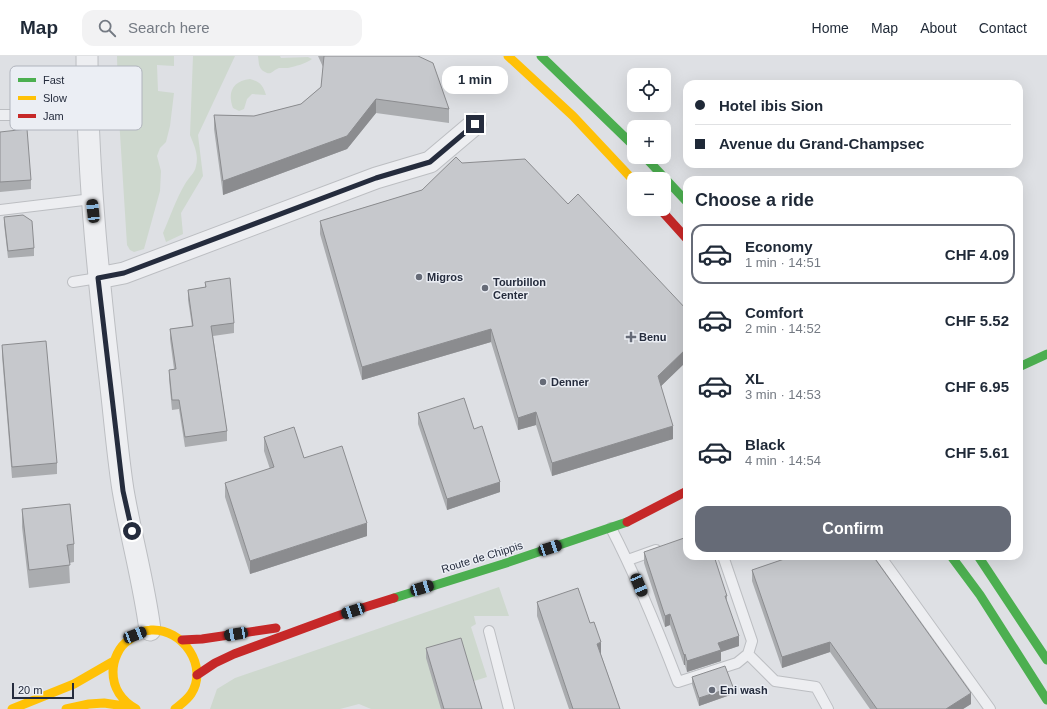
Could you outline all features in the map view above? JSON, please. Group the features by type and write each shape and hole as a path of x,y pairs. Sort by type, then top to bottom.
{"street":[{"path":"87,56 87,66"},
{"path":"508,56 573,116 627,174"},
{"path":"540,56 627,139"},
{"path":"98,278 124,273 376,178 430,162 475,124"},
{"path":"89,130 98,278 123,491 139,564 150,630"},
{"path":"652,164 683,198"},
{"path":"666,216 683,235"},
{"path":"1023,365 1047,354"},
{"name":"Route de Chippis","path":"197,675 215,663 234,654 340,615 503,564 631,521 683,493"},
{"name":"Route de Chippis","path":"631,521 655,518"},
{"path":"954,560 980,595 1047,700"},
{"path":"981,560 1047,660"},
{"name":"Route de Chippis","path":"182,640 222,637 340,615"},
{"path":"133,708 122,698 115,686 113,674 114,661 128,640 135,635 150,630 157,630 170,633 182,640 191,650 196,663 196,684 185,702 175,709"},
{"path":"12,709 68,687 96,673 114,661"},
{"path":"66,709 89,704 104,703 133,708"}],"lane":[{"path":"0,115 10,115"},
{"path":"0,210 92,199"},
{"path":"73,282 98,278"},
{"path":"611,528 628,560 678,682 737,663 748,654 752,641 724,560"},
{"path":"628,560 665,548"},
{"path":"883,560 990,709"},
{"path":"489,631 509,709"},
{"path":"748,654 775,681 816,687 828,709"}],"shaded area":[{"path":"117,56 174,56 174,66 157,65 158,91 174,93 170,126 166,142 160,148 157,156 161,171 160,191 144,249 134,252 130,250 127,245 120,130 142,130 142,66 117,66"},
{"path":"193,56 235,56 198,135 203,176 181,213 183,234 166,242 163,233 179,196 194,171 197,162 196,150 190,135"},
{"path":"258,56 280,56 281,58 308,57 312,59 303,64 288,68 279,68 267,73 261,69"},
{"path":"250,79 261,84 266,95 252,94 247,99 244,109 239,111 233,108 231,102 231,92 239,82"},
{"path":"499,587 509,616 474,616 476,624 471,627 487,677 471,682 441,709 371,709 359,704 340,709 210,709 217,689 235,678"}],"building":[{"path":"324,56 418,56 433,63 449,109 376,99 347,136 223,181 214,115 254,116 301,104 321,87"},
{"path":"27,130 31,180 0,182 0,132"},
{"name":"Tourbillon Center","path":"456,157 462,163 525,159 568,204 578,194 683,306 683,352 658,376 673,426 552,463 536,412 518,418 491,329 362,367 320,221 422,190"},
{"path":"23,215 32,221 34,248 8,251 4,217"},
{"path":"230,278 234,323 211,326 227,431 185,437 179,400 172,400 169,370 176,369 170,329 193,326 188,290 206,287 205,282"},
{"path":"46,341 57,463 12,467 2,345"},
{"path":"464,398 474,429 482,426 500,482 447,499 418,413"},
{"path":"294,427 304,458 342,446 367,523 250,561 225,483 274,467 264,437"},
{"path":"70,504 74,544 67,545 70,565 29,570 22,509"},
{"path":"683,538 683,560 715,560 727,596 725,596 739,636 718,643 721,650 687,661 670,614 665,616 644,552"},
{"path":"781,560 876,560 971,693 946,709 877,709 830,642 782,657 752,570"},
{"path":"578,588 590,623 594,622 601,642 597,644 620,709 573,709 537,602"},
{"path":"461,638 482,709 444,709 426,648"},
{"name":"Eni wash","path":"725,666 733,687 699,698 692,677"}],"traffic: fast":[{"path":"541,56 627,139"},
{"path":"652,164 683,198"},
{"path":"1023,365 1047,354"},
{"path":"394,598 503,564 627,522"},
{"path":"954,560 980,595 1047,700"},
{"path":"981,560 1047,660"}],"traffic: slow":[{"path":"508,56 573,116 627,174"},
{"path":"136,709 126,702 119,694 113,678 114,663 117,654 125,643 139,633 151,630 163,631 173,635 190,651 195,661 197,672 196,683 191,694 175,709"},
{"path":"12,709 74,684 114,661"},
{"path":"66,709 89,704 104,703 131,707"}],"traffic: jam":[{"path":"666,216 683,235"},
{"path":"627,522 683,493"},
{"path":"197,675 215,663 234,654 340,615 394,598"},
{"path":"182,640 202,639 276,628"}],"place":[{"name":"Migros","path":"419,277"},
{"name":"Tourbillon Center","path":"485,288"},
{"name":"Benu","path":"631,337"},
{"name":"Denner","path":"543,382"},
{"name":"Eni wash","path":"712,690"}],"route":[{"path":"132,531 123,491 98,278 124,273 376,178 430,162 475,124"}]}
